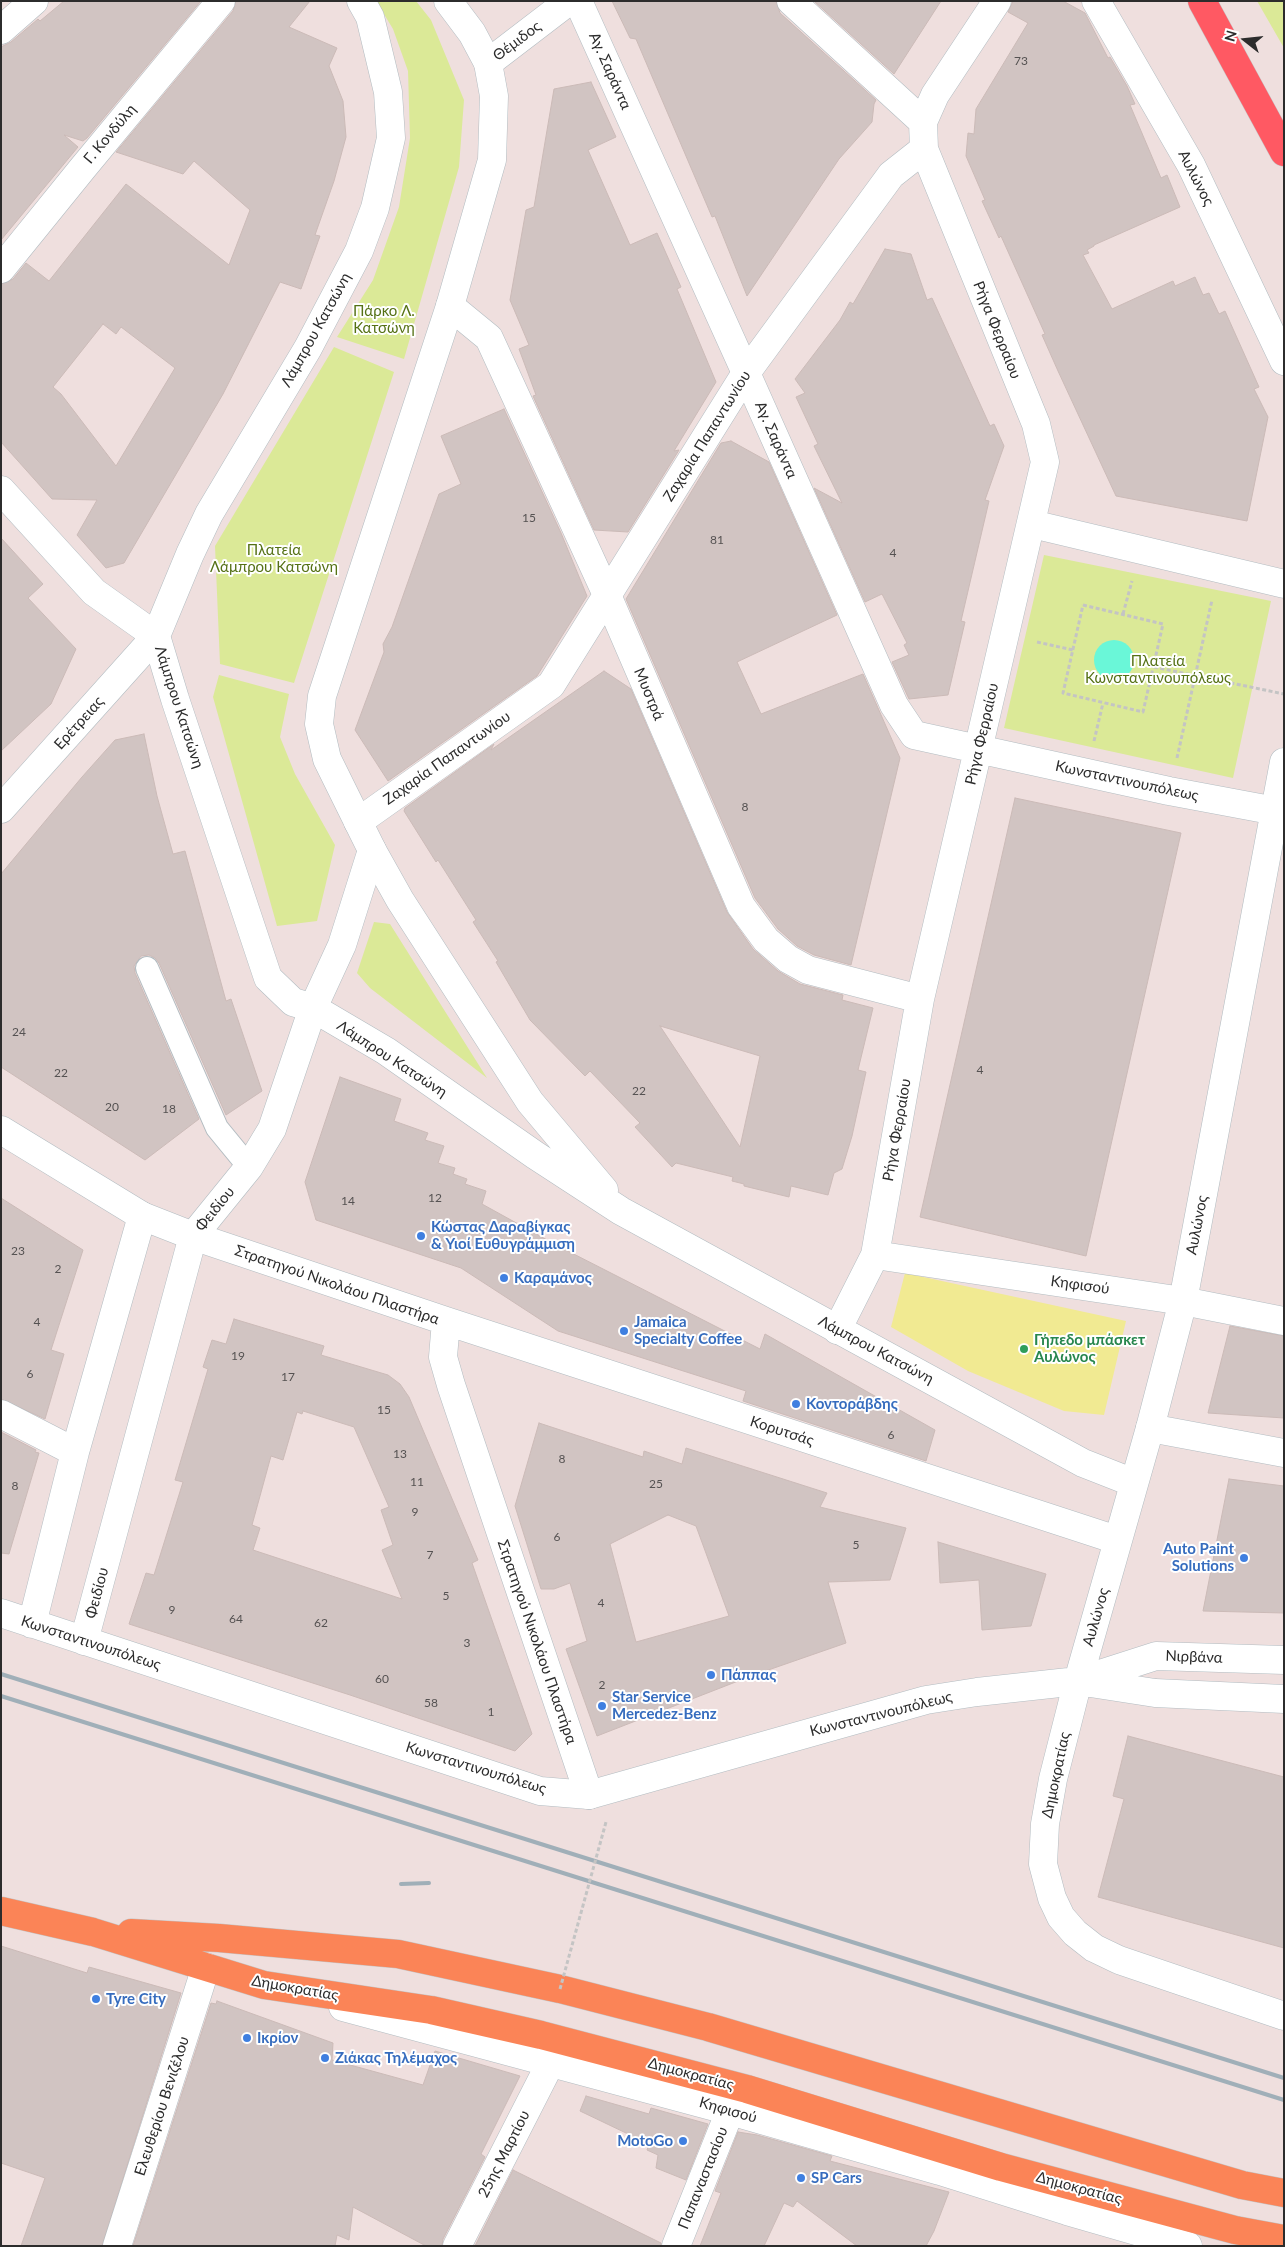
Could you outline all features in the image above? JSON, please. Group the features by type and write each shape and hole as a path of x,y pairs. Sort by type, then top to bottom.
{"highway":[{"path":"1202,1 1284,152"}],"main road":[{"name":"Δημοκρατίας","path":"1,1911 93,1932 264,1985 431,2010 541,2035 747,2089 1020,2172 1235,2230 1284,2239"},
{"name":"Δημοκρατίας","path":"93,1932 219,1938 398,1954 560,1989 708,2027 1242,2185 1284,2193"}],"street":[{"path":"1,30 34,1"},
{"name":"Γ. Κονδύλη","path":"1,269 222,1"},
{"name":"Λάμπρου Κατσώνη","path":"361,1 370,16 388,92 391,138 375,208 359,251 308,348 209,514 156,636 175,699 268,978 293,1002 313,1008 386,1051 535,1155 620,1211 1083,1463 1134,1483"},
{"name":"Λάμπρου Κατσώνη","path":"448,1 472,34 488,64 494,96 492,160 450,306 322,696 320,724 327,759 372,850 400,900 530,1102 620,1211"},
{"name":"Θέμιδος","path":"488,64 569,1"},
{"name":"Αγ. Σαράντα","path":"578,1 894,705 914,736 978,750"},
{"path":"791,1 923,135"},
{"name":"Ζαχαρία Παπαντωνίου","path":"358,822 551,684 746,373 891,175 923,135 935,95 997,1"},
{"name":"Αυλώνος","path":"1096,1 1192,165 1284,361"},
{"name":"Ρήγα Φερραίου","path":"837,1330 875,1255 920,999 1045,462 1036,424 923,135"},
{"name":"Μυστρά","path":"450,306 488,338 607,595 741,906 766,940 788,959 808,970 920,999"},
{"path":"1,490 94,592 156,636"},
{"path":"1032,524 1284,584"},
{"name":"Ερέτρειας","path":"1,809 156,636"},
{"name":"Κωνσταντινουπόλεως","path":"978,750 1169,791 1280,810"},
{"name":"Αυλώνος","path":"1078,1681 1150,1428 1183,1301 1280,810 1284,762"},
{"name":"Φειδίου","path":"84,1641 193,1236 250,1167 272,1129 313,1008 342,945 372,850"},
{"name":"Στρατηγού Νικολάου Πλαστήρα","path":"1,1130 142,1216 193,1236 446,1321 443,1357 451,1385 589,1795"},
{"path":"32,1624 75,1452 142,1216"},
{"name":"Κηφισού","path":"875,1255 1183,1301 1284,1321"},
{"name":"Κορυτσάς","path":"446,1321 1117,1540"},
{"path":"1,1414 75,1452"},
{"path":"1150,1428 1284,1453"},
{"name":"Κωνσταντινουπόλεως","path":"1,1613 540,1791 589,1795 926,1700 977,1692 1078,1681"},
{"name":"Νιρβάνα","path":"1078,1681 1156,1656 1284,1660"},
{"path":"1078,1681 1155,1693 1284,1699"},
{"name":"Δημοκρατίας","path":"1078,1681 1053,1779 1045,1824 1043,1864 1052,1898 1061,1917 1075,1933 1094,1948 1119,1960 1284,2016"},
{"name":"Ελευθερίου Βενιζέλου","path":"117,2246 206,1967"},
{"name":"Κηφισού","path":"264,1985 730,2111 940,2171 1067,2211 1188,2246"},
{"name":"25ης Μαρτίου","path":"456,2246 551,2062"},
{"name":"Παπαναστασίου","path":"676,2246 730,2111"}],"lane":[{"path":"147,968 217,1128 250,1167"}],"path":[{"path":"1169,791 1220,568"},
{"path":"1083,605 1163,624 1154,666 1143,712 1063,693 1083,605"},
{"path":"1154,666 1284,694"},
{"path":"560,1989 606,1822"}],"green space":[{"name":"Πάρκο Λ. Κατσώνη","path":"376,1 416,1 431,20 464,100 459,167 404,359 337,337 373,280 399,207 410,138 408,71 393,29"},
{"path":"1257,1 1284,1 1284,48"},
{"name":"Πλατεία Λάμπρου Κατσώνη","path":"334,347 394,372 294,683 220,664 215,546"},
{"name":"Πλατεία Κωνσταντινουπόλεως","path":"1044,555 1271,601 1233,778 1004,728"},
{"path":"219,675 289,694 280,737 295,774 335,845 317,921 277,926 213,697"},
{"path":"374,922 390,924 487,1078 370,988 357,973"}],"shaded area":[{"path":"1118,640 1125,643 1131,649 1134,660 1133,668 1125,677 1118,680 1110,680 1103,677 1095,668 1094,656 1097,649 1106,641"},
{"name":"Γήπεδο μπάσκετ Αυλώνος","path":"905,1273 1126,1321 1104,1415 1064,1411 968,1371 891,1327"}],"building":[{"path":"64,1 201,1 87,138 83,141 64,135 78,147 1,240 1,47 11,42 38,19 40,21"},
{"path":"236,1 310,1 289,27 337,48 329,66 343,101 346,137 334,181 315,235 320,236 301,289 280,282 223,394 124,563 106,568 77,535 97,500 52,499 1,442 1,284 13,279 26,263 49,281 126,184 229,265 250,210 194,161 183,174 116,152 233,11","holes":["103,324 116,334 121,327 175,368 116,466 61,394 53,387"]},
{"path":"612,1 776,1 780,13 876,100 872,122 839,159 747,296 715,216 712,217 636,39 630,38"},
{"path":"814,1 941,1 894,74"},
{"path":"1013,1 1063,1 1085,13 1108,58 1110,57 1127,86 1135,104 1130,105 1161,178 1167,175 1180,207 1094,245 1087,250 1089,253 1083,255 1112,309 1173,281 1175,286 1195,277 1203,295 1209,293 1219,314 1225,311 1259,387 1254,389 1268,417 1247,521 1116,496 1058,371 1042,335 1045,334 1001,236 999,238 982,201 985,200 966,156 968,133 974,134 976,109 1028,23 1008,12"},
{"path":"591,82 616,137 588,150 630,245 657,233 681,287 677,289 716,382 674,451 679,450 628,532 594,530 533,396 536,395 519,349 529,345 510,300 526,210 534,207 554,89"},
{"path":"885,249 911,254 927,300 932,298 990,426 994,424 1004,446 985,500 989,501 961,621 965,622 948,695 909,699 892,662 909,655 904,645 907,643 882,594 865,602 814,488 842,503 814,446 818,444 796,397 805,393 795,379 840,320 850,302 853,304"},
{"path":"504,409 561,533 587,596 537,676 388,781 355,730 384,652 383,644 392,627 439,494 461,484 441,436"},
{"path":"731,441 769,462 837,615 737,662 761,714 863,674 900,758 851,965 814,955 797,946 778,929 755,898 626,599 721,443"},
{"path":"1,538 43,584 28,598 76,649 51,704 1,751"},
{"path":"604,671 631,689 727,912 753,949 778,971 800,984 843,995 842,1000 873,1008 858,1070 866,1072 852,1136 842,1169 834,1173 828,1195 791,1186 789,1197 744,1186 744,1184 732,1181 733,1177 676,1163 672,1167 635,1127 640,1123 590,1071 585,1076 530,1020 496,962 498,961 473,922 476,920 404,811 405,808 494,744 491,750","holes":["660,1026 760,1056 740,1147"]},
{"path":"144,734 157,796 173,854 185,851 226,1001 231,999 262,1091 226,1115 159,963 149,955 141,956 134,966 135,973 199,1119 145,1160 1,1067 1,874 115,740"},
{"path":"1015,798 1181,833 1086,1256 920,1217"},
{"path":"340,1077 401,1099 394,1121 428,1133 425,1140 444,1146 438,1163 455,1168 453,1174 467,1179 465,1184 486,1191 482,1204 558,1246 760,1349 765,1334 935,1430 926,1461 743,1401 746,1391 558,1331 461,1268 316,1220 305,1182"},
{"path":"1,1198 83,1250 51,1350 64,1354 45,1419 1,1399"},
{"path":"234,1319 324,1346 321,1355 388,1375 400,1384 409,1397 478,1560 472,1563 532,1734 515,1751 350,1695 129,1624 146,1573 154,1575 183,1482 175,1480 208,1369 203,1367 212,1340 226,1344","holes":["303,1411 354,1427 389,1507 381,1510 393,1545 382,1550 402,1599 253,1550 260,1528 252,1525 271,1456 283,1460 297,1412 302,1414"]},
{"path":"1230,1326 1284,1336 1284,1418 1208,1413"},
{"path":"539,1423 643,1457 644,1451 682,1464 686,1448 827,1493 820,1507 906,1528 890,1580 828,1582 846,1643 751,1676 597,1736 566,1649 587,1641 570,1583 554,1589 541,1589 515,1506","holes":["668,1515 696,1526 729,1616 636,1642 610,1544"]},
{"path":"1,1432 39,1453 9,1554 1,1553"},
{"path":"1229,1479 1284,1486 1284,1613 1203,1611"},
{"path":"938,1542 1046,1574 1031,1626 982,1630 979,1580 940,1583"},
{"path":"1128,1736 1284,1777 1284,1948 1098,1897 1124,1799 1113,1796"},
{"path":"1,1946 87,1973 89,1967 181,1993 102,2246 21,2246 45,2178 1,2163"},
{"path":"217,2001 333,2043 332,2060 423,2085 435,2051 520,2076 481,2154 485,2157 443,2239 442,2246 426,2246 353,2207 349,2240 337,2235 335,2246 133,2246 211,2003 216,2004"},
{"path":"586,2096 649,2114 651,2108 708,2124 686,2180 656,2168 658,2155 647,2150 649,2144 580,2111"},
{"path":"738,2132 757,2135 832,2156 830,2161 949,2192 926,2246 857,2246 797,2201 793,2207 784,2203 764,2246 700,2246 721,2193 715,2191"},
{"path":"513,2170 661,2243 661,2246 475,2246"}],"railway":[{"path":"1,1674 1284,2078"},
{"path":"1,1696 1284,2100"},
{"path":"401,1884 429,1883"}],"place":[{"name":"Κώστας Δαραβίγκας & Υιοί Ευθυγράμμιση","path":"421,1236"},
{"name":"Καραμάνος","path":"504,1278"},
{"name":"Jamaica Specialty Coffee","path":"624,1331"},
{"name":"Γήπεδο μπάσκετ Αυλώνος","path":"1024,1349"},
{"name":"Κοντοράβδης","path":"796,1404"},
{"name":"Auto Paint Solutions","path":"1244,1558"},
{"name":"Πάππας","path":"711,1675"},
{"name":"Star Service Mercedez-Benz","path":"602,1706"},
{"name":"Tyre City","path":"96,1999"},
{"name":"Ικρίον","path":"247,2038"},
{"name":"Ζιάκας Τηλέμαχος","path":"325,2058"},
{"name":"MotoGo","path":"683,2141"},
{"name":"SP Cars","path":"801,2178"}]}
